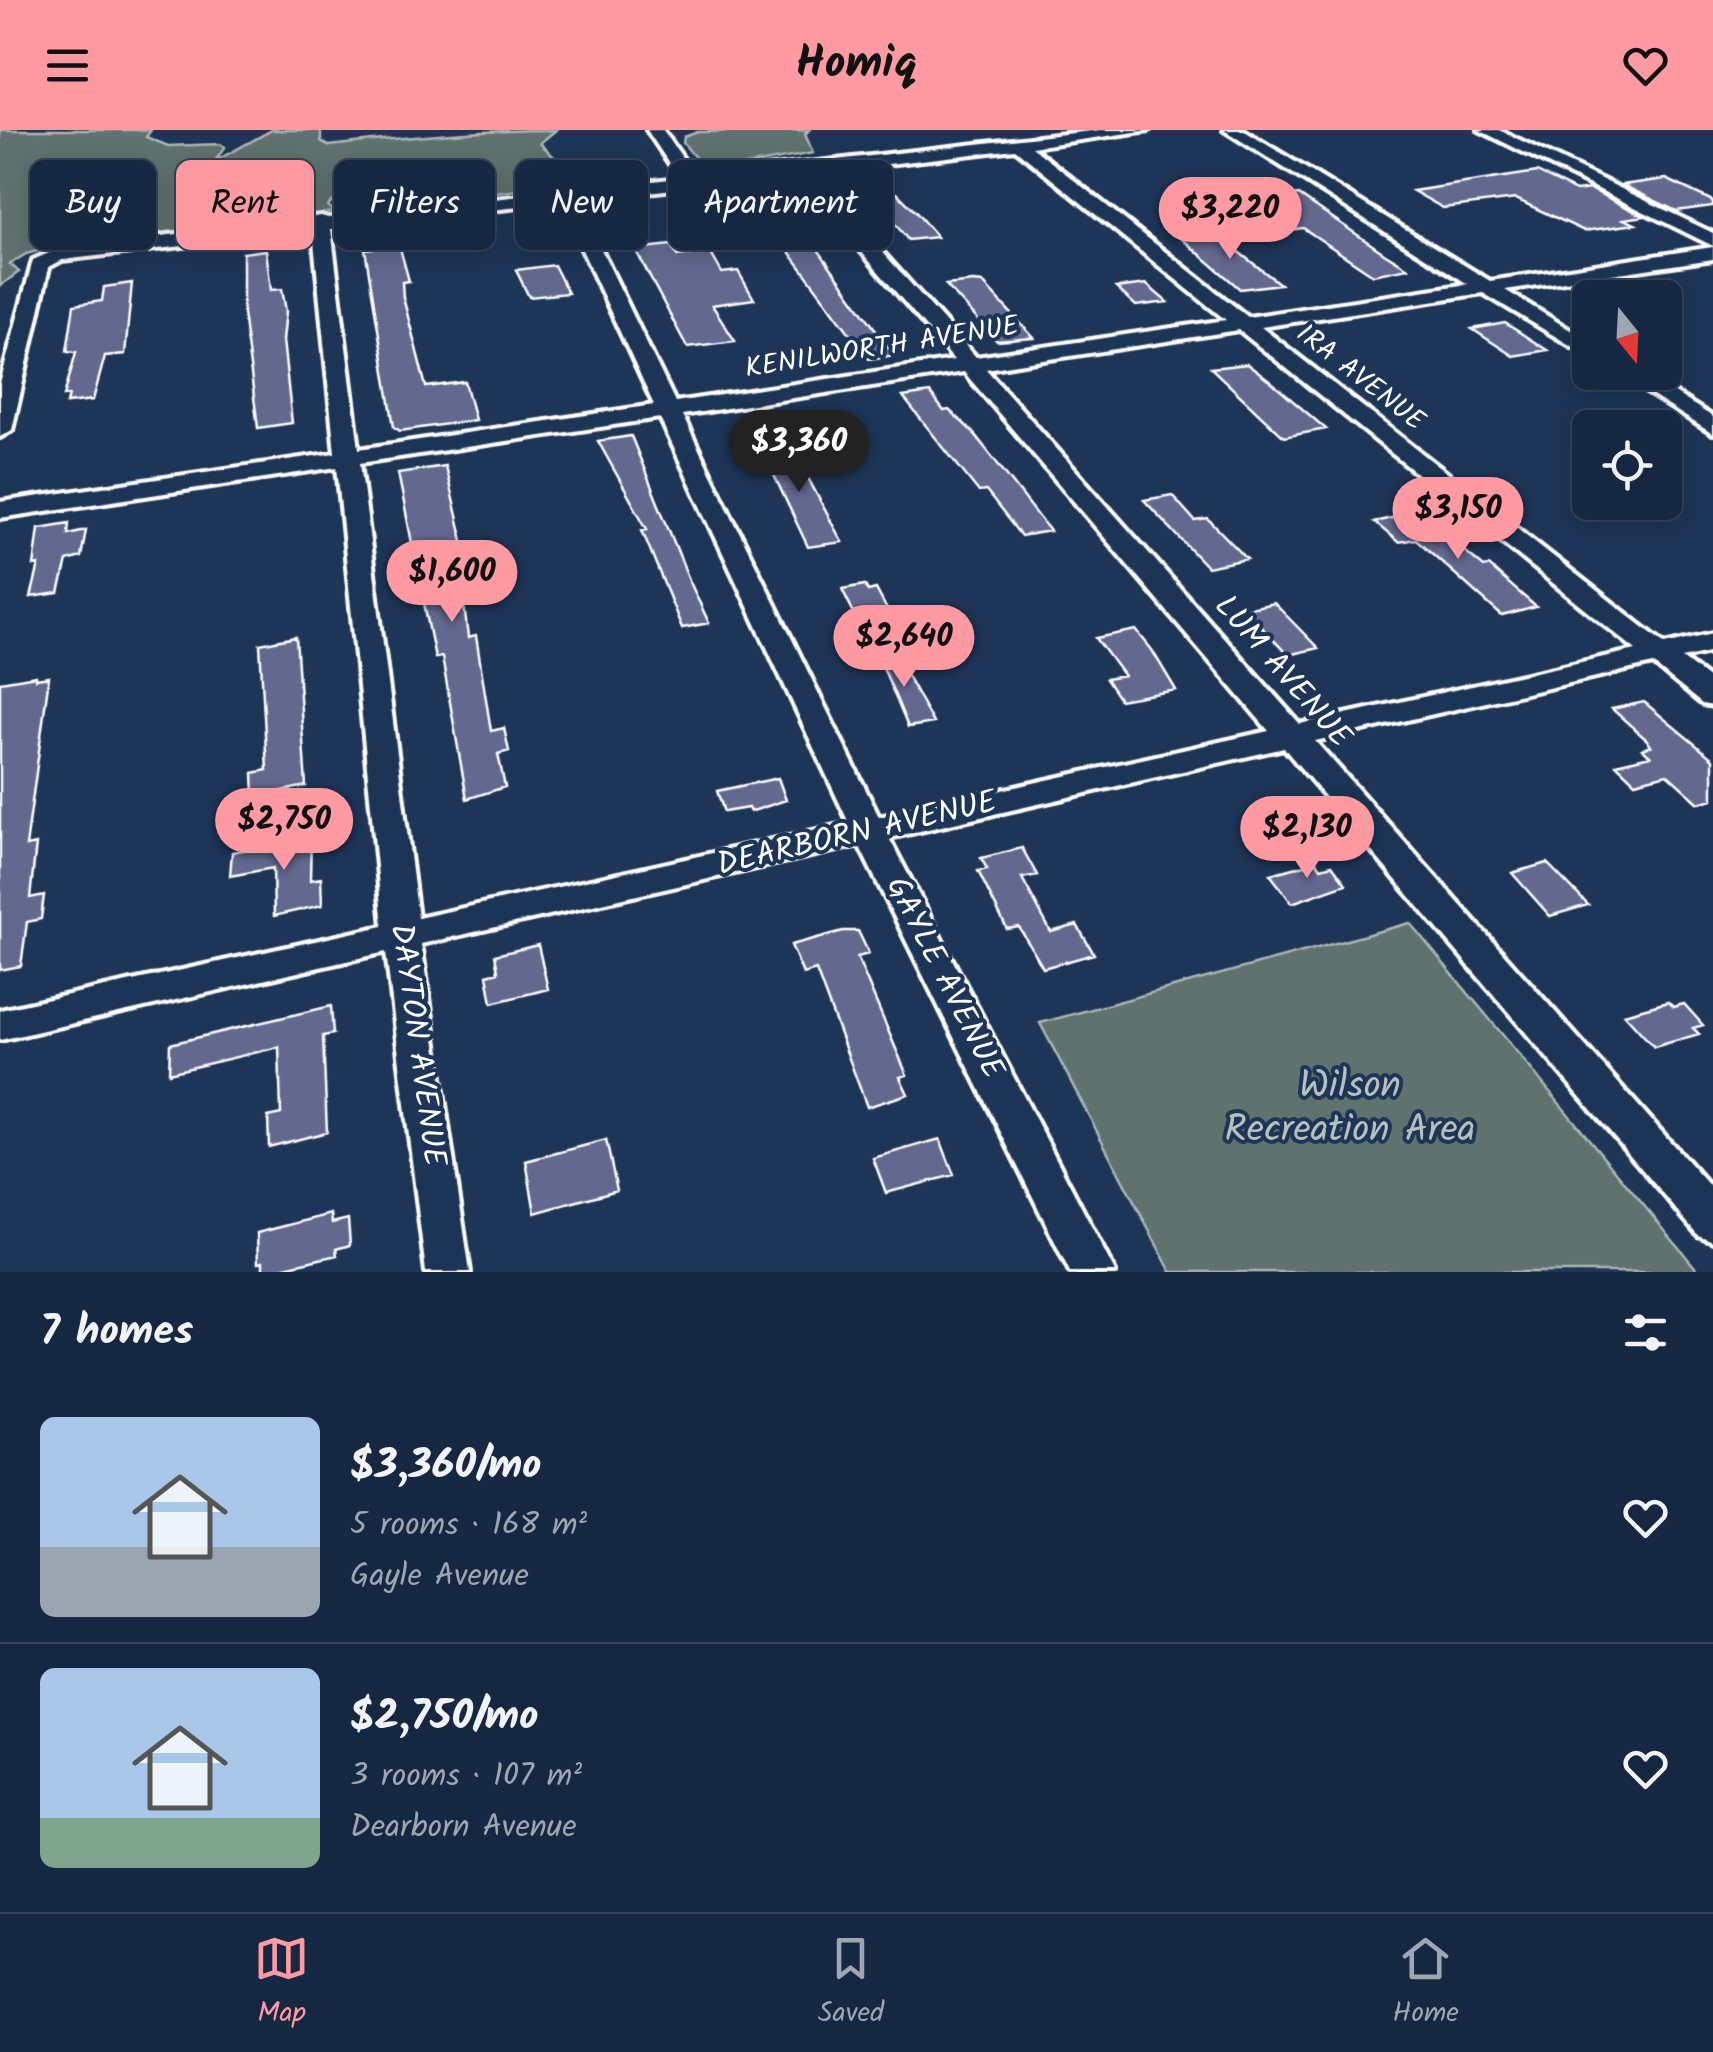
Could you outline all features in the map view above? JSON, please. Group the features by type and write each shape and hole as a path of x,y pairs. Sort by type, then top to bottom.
{"street":[{"path":"655,130 676,160"},
{"path":"872,160 1141,130"},
{"path":"1232,130 1572,340"},
{"path":"1488,130 1713,240"},
{"name":"IRA AVENUE","path":"1018,144 1713,697"},
{"path":"0,430 40,264 58,255 515,200"},
{"name":"DAYTON AVENUE","path":"321,221 402,937 448,1272"},
{"name":"GAYLE AVENUE","path":"593,250 869,831 1093,1272"},
{"name":"LUM AVENUE","path":"871,250 1713,1221"},
{"name":"KENILWORTH AVENUE","path":"0,510 1713,253"},
{"path":"1655,390 1713,426"},
{"name":"DEARBORN AVENUE","path":"0,1025 1713,642"}],"green space":[{"path":"0,130 151,130 146,137 168,146 225,147 216,160 176,160 176,231 156,233 156,160 30,160 30,250 41,250 10,264 19,272 0,286"},
{"path":"272,130 321,130 321,141 329,146 442,135 556,130 540,143 557,160 515,160 515,190 495,193 495,160 334,160 334,201 328,206 334,211 314,215 314,160 217,160"},
{"path":"809,130 805,134 813,153 774,160 697,160 683,143 684,137 698,132"},
{"name":"Wilson Recreation Area","path":"1410,923 1699,1272 1171,1272 1040,1023"}],"building":[{"path":"1537,172 1576,191 1590,189 1644,216 1624,219 1635,224 1584,231 1516,199 1443,208 1413,191"},
{"path":"1666,179 1713,201 1713,206 1676,211 1622,185"},
{"path":"897,193 937,237 908,240 893,221 893,194"},
{"path":"1299,195 1408,268 1373,275 1303,228 1283,231 1246,207 1263,205 1257,200"},
{"path":"1214,233 1280,284 1240,289 1181,238"},
{"path":"668,245 668,250 674,250 677,256 710,252 722,273 738,271 754,299 712,305 735,341 687,347 636,250"},
{"path":"266,250 271,290 282,289 292,423 258,428 243,313 243,253"},
{"path":"365,250 401,250 409,281 402,282 403,297 426,387 465,382 475,420 400,431 394,427"},
{"path":"788,250 818,250 894,355 869,359"},
{"path":"554,265 568,293 529,297 516,270"},
{"path":"132,283 125,354 105,356 93,400 67,403 69,395 64,396 76,352 67,351 74,305 102,301 104,287"},
{"path":"983,283 1034,338 997,341 946,285"},
{"path":"1146,284 1167,302 1136,306 1116,288"},
{"path":"1505,323 1547,350 1513,356 1472,329"},
{"path":"1247,364 1326,429 1284,437 1211,368"},
{"path":"930,393 944,411 949,410 972,431 1050,531 1021,536 986,491 979,492 903,397"},
{"path":"631,436 709,623 682,628 642,530 647,529 598,441"},
{"path":"784,440 842,542 808,547 772,471 754,445"},
{"path":"445,466 464,545 457,546 468,638 476,636 491,731 504,728 509,751 498,754 505,787 467,799 442,657 435,658 398,473"},
{"path":"1172,495 1195,521 1208,519 1247,559 1207,567 1144,500"},
{"path":"1418,512 1536,607 1502,616 1416,539 1398,542 1374,522"},
{"path":"69,523 68,534 86,530 81,557 67,561 59,593 31,597 39,565 34,566 39,528"},
{"path":"865,585 868,591 876,589 893,621 861,627 842,589"},
{"path":"1274,603 1318,648 1288,655 1244,609"},
{"path":"1136,630 1176,690 1120,700 1106,679 1124,676 1096,638"},
{"path":"296,637 306,786 254,797 253,773 267,770 260,644"},
{"path":"891,646 933,723 908,727 877,653"},
{"path":"49,677 26,846 36,844 30,898 44,895 41,919 27,922 21,966 0,970 0,682"},
{"path":"1644,702 1713,759 1713,799 1699,803 1667,774 1635,782 1616,764 1650,756 1642,749 1651,746 1647,740 1612,709"},
{"path":"778,778 786,800 750,812 748,808 724,812 717,791"},
{"path":"311,837 310,880 321,878 322,905 274,916 273,868 230,876 232,852"},
{"path":"1022,848 1037,875 1022,878 1051,932 1077,925 1094,954 1043,968 1019,927 1007,929 978,871 987,869 981,858"},
{"path":"1317,862 1321,868 1332,865 1346,884 1292,903 1270,874"},
{"path":"1547,863 1588,905 1550,916 1512,873"},
{"path":"843,931 858,931 869,954 857,957 907,1075 900,1077 908,1094 867,1107 816,970 803,974 791,945"},
{"path":"538,945 548,989 492,1003 487,975 498,972 495,955"},
{"path":"1668,1002 1673,1007 1684,1004 1703,1025 1693,1028 1699,1034 1654,1047 1624,1014"},
{"path":"331,1006 333,1034 323,1036 327,1132 269,1147 268,1117 281,1114 279,1047 169,1073 170,1044"},
{"path":"940,1139 954,1175 886,1193 873,1158"},
{"path":"606,1140 617,1190 535,1213 526,1161"},
{"path":"331,1214 332,1223 348,1219 350,1245 336,1249 337,1255 263,1272 263,1262 258,1263 257,1233"}]}
